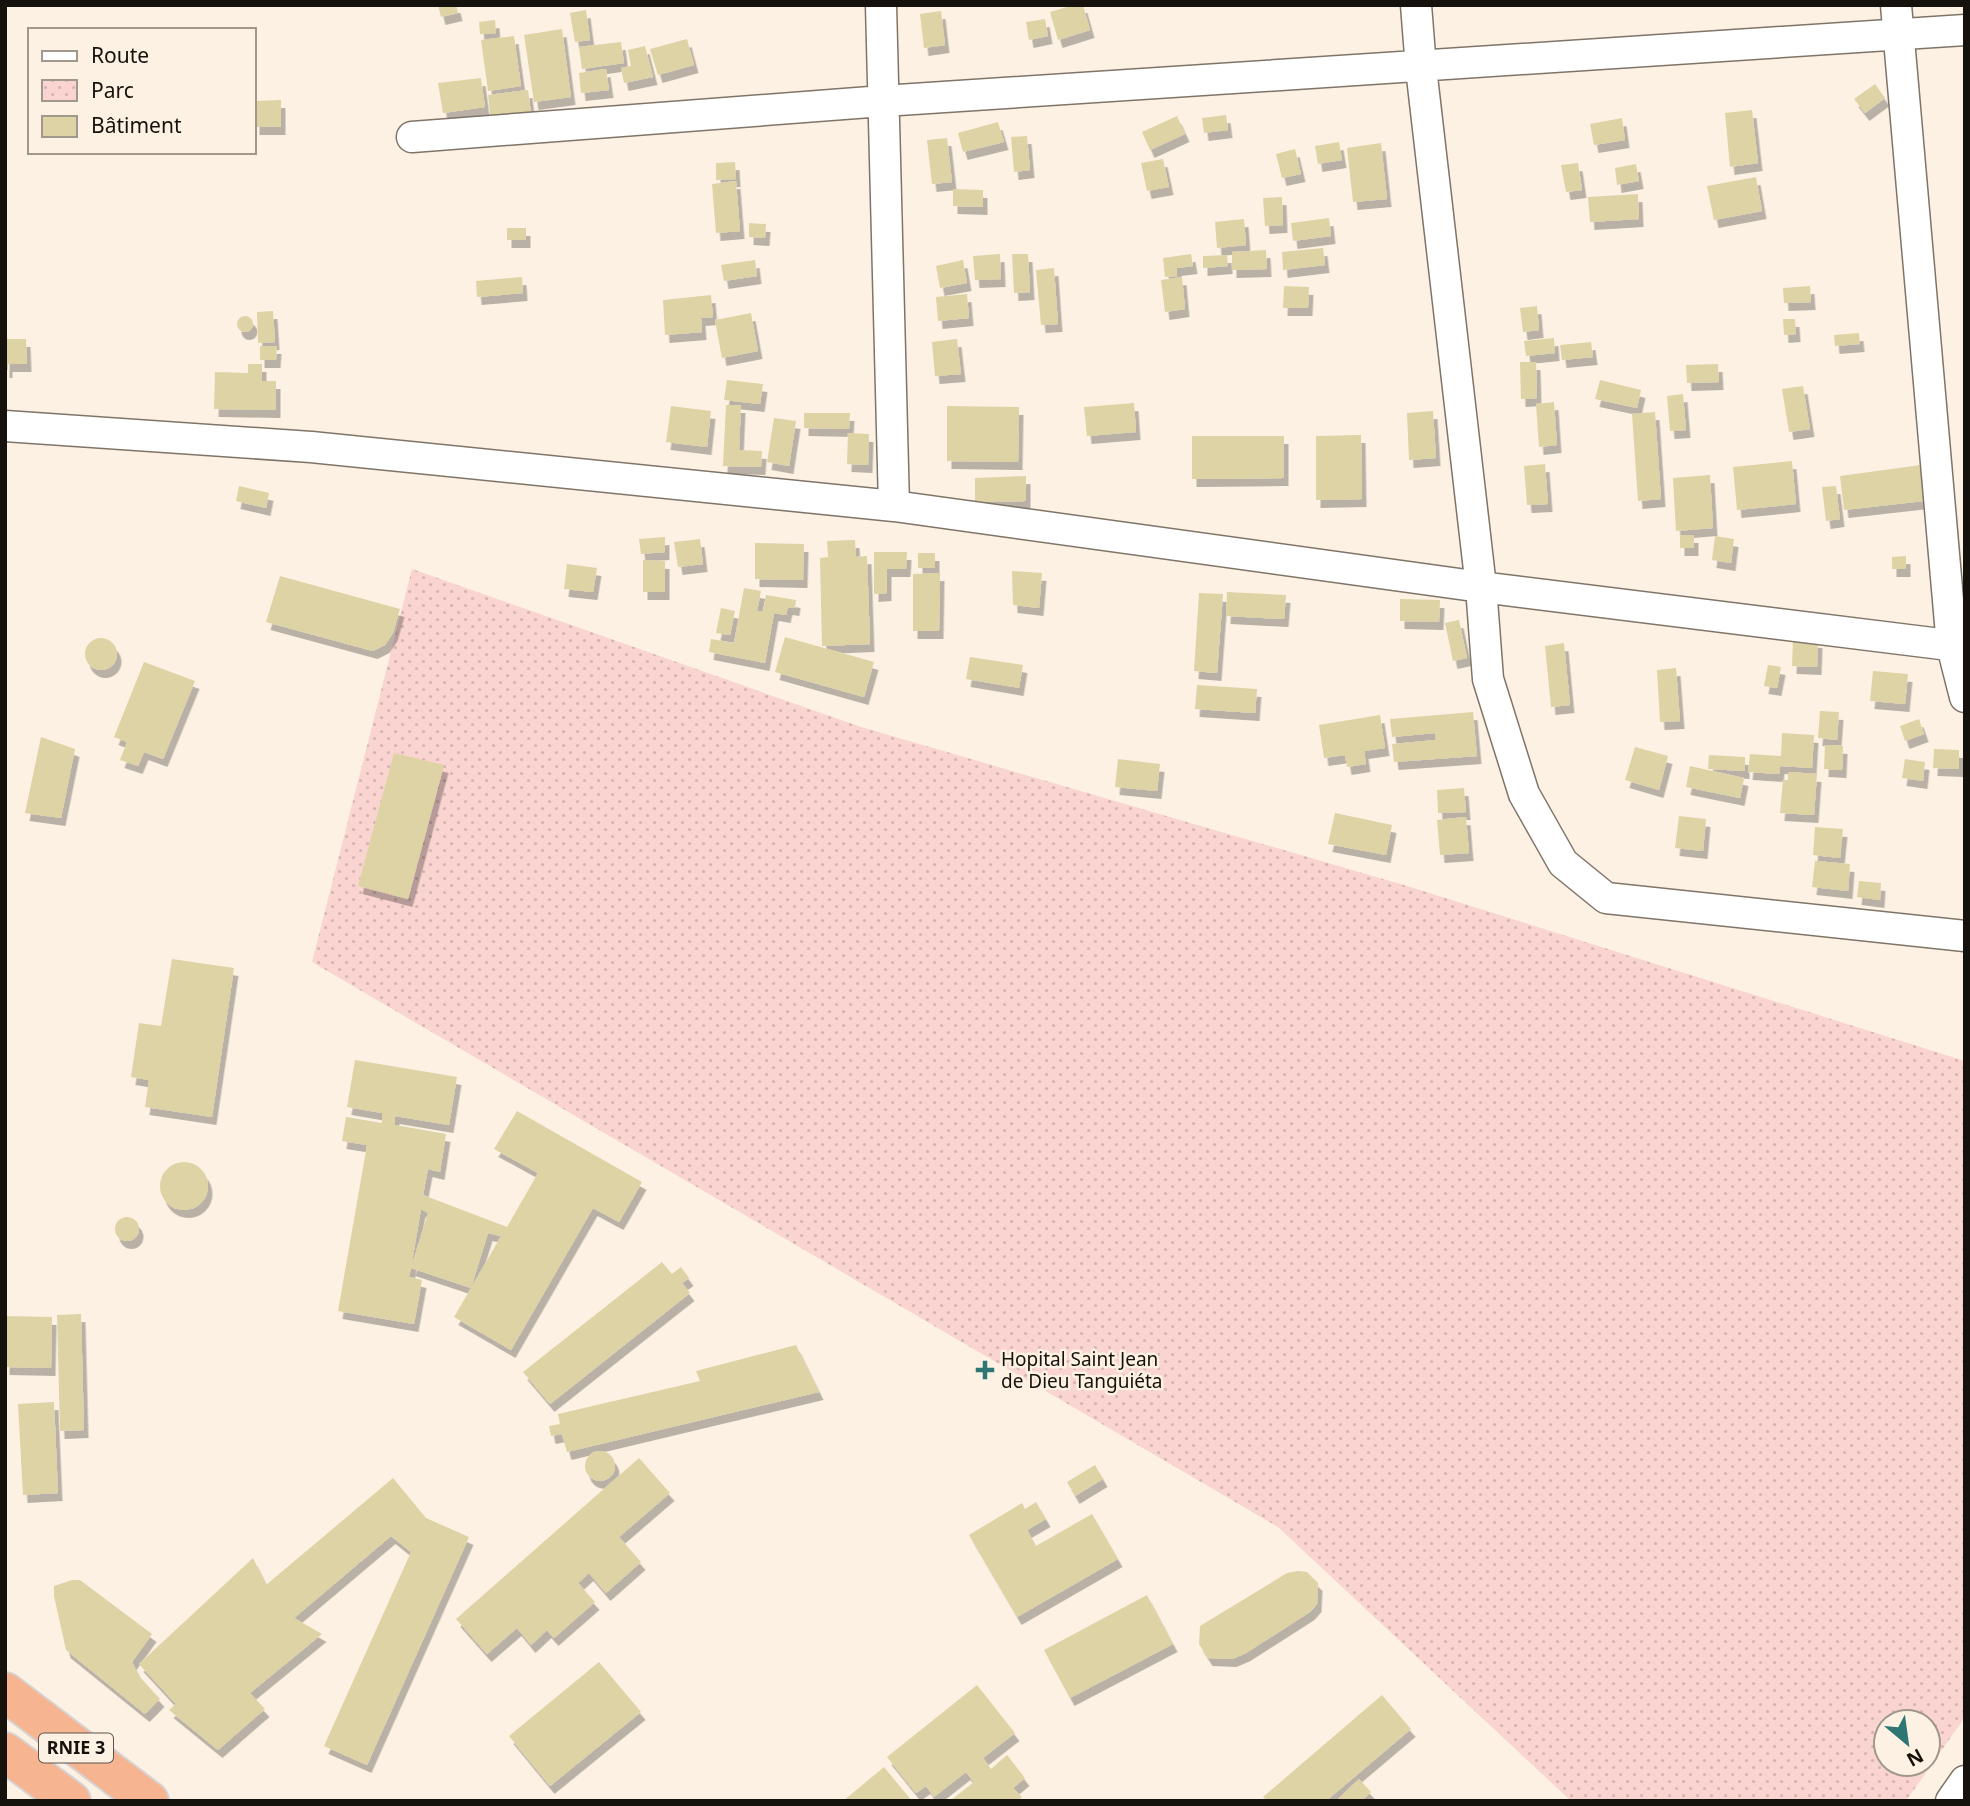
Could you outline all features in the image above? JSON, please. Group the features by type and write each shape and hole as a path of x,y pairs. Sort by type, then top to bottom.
{"highway":[{"name":"RNIE 3","path":"5,1692 149,1801"},
{"name":"RNIE 3","path":"5,1752 71,1801"}],"street":[{"path":"881,5 894,506"},
{"path":"1416,5 1481,587 1488,679 1524,794 1563,863 1606,898 1965,936"},
{"path":"412,137 883,102 1421,68 1897,20 1965,30"},
{"path":"1897,20 1965,697"},
{"path":"5,426 311,447 894,506 1481,587 1959,646"},
{"path":"1951,1801 1965,1781"}],"green space":[{"path":"412,569 861,727 1407,886 1965,1061 1965,1717 1942,1750 1942,1708 1872,1708 1872,1778 1922,1778 1906,1801 1571,1801 1278,1527 312,962"}],"building":[{"path":"438,5 456,5 458,13 441,17"},
{"path":"1083,5 1090,30 1058,40 1050,12"},
{"path":"586,10 590,40 575,42 570,13"},
{"path":"941,11 945,45 924,48 920,14"},
{"path":"1045,19 1048,36 1029,40 1026,22"},
{"path":"495,20 496,33 480,34 479,22"},
{"path":"562,29 571,97 534,102 524,35"},
{"path":"514,36 521,86 488,91 481,40"},
{"path":"687,39 694,65 658,75 650,49"},
{"path":"621,42 624,63 582,69 579,47"},
{"path":"645,46 653,77 624,83 621,68 631,66 628,50"},
{"path":"606,69 609,90 581,93 579,73"},
{"path":"481,78 485,107 443,113 438,83"},
{"path":"1875,84 1885,98 1865,113 1854,99"},
{"path":"528,90 531,114 491,120 488,95"},
{"path":"281,100 281,127 256,127 256,101"},
{"path":"1752,110 1758,163 1730,167 1725,113"},
{"path":"1226,115 1228,130 1204,133 1202,118"},
{"path":"1177,116 1185,134 1150,150 1142,132"},
{"path":"1622,118 1625,140 1594,145 1590,124"},
{"path":"998,122 1004,142 963,152 958,133"},
{"path":"1027,136 1030,170 1014,172 1011,137"},
{"path":"947,138 952,182 932,184 927,140"},
{"path":"1339,142 1342,160 1318,164 1315,146"},
{"path":"1381,143 1387,199 1353,202 1347,148"},
{"path":"1295,149 1301,174 1282,178 1276,154"},
{"path":"1163,159 1169,187 1147,191 1141,163"},
{"path":"735,162 736,179 716,180 716,163"},
{"path":"1578,163 1582,190 1566,192 1561,165"},
{"path":"1636,164 1639,181 1617,185 1615,168"},
{"path":"1756,177 1762,211 1714,220 1707,186"},
{"path":"736,181 740,231 716,233 712,184"},
{"path":"953,189 983,190 983,207 953,206"},
{"path":"1638,194 1639,219 1590,222 1588,197"},
{"path":"1282,197 1283,225 1265,226 1263,198"},
{"path":"1329,218 1331,236 1293,241 1291,223"},
{"path":"1244,219 1246,245 1217,248 1215,222"},
{"path":"749,223 766,224 765,238 749,237"},
{"path":"507,228 526,228 526,240 507,240"},
{"path":"1323,248 1325,265 1283,270 1282,252"},
{"path":"1266,250 1267,269 1232,270 1232,252"},
{"path":"1000,254 1001,279 975,280 973,256"},
{"path":"1012,254 1028,254 1030,292 1014,293"},
{"path":"1191,254 1193,266 1177,268 1177,276 1165,277 1163,258"},
{"path":"1227,255 1228,266 1203,268 1203,256"},
{"path":"755,260 757,276 724,281 721,265"},
{"path":"963,260 967,283 940,288 936,266"},
{"path":"1054,268 1058,324 1041,325 1036,270"},
{"path":"522,277 523,293 477,297 476,281"},
{"path":"1182,277 1185,309 1165,312 1161,280"},
{"path":"1284,286 1309,287 1308,308 1283,308"},
{"path":"1810,286 1811,302 1784,303 1783,288"},
{"path":"967,294 969,318 938,321 936,297"},
{"path":"711,295 713,317 701,318 702,332 665,335 663,300"},
{"path":"1537,306 1539,330 1523,332 1520,308"},
{"path":"273,311 275,342 258,343 257,312"},
{"path":"751,313 758,351 722,358 715,320"},
{"path":"242,316 248,316 253,324 251,330 242,332 237,327 237,321"},
{"path":"1783,319 1795,319 1796,334 1784,335"},
{"path":"1859,333 1860,344 1835,346 1834,335"},
{"path":"1554,338 1555,353 1526,356 1524,341"},
{"path":"5,339 26,339 27,364 8,364 8,370 5,370"},
{"path":"957,339 961,374 935,376 932,342"},
{"path":"1591,342 1593,357 1562,360 1560,345"},
{"path":"260,346 277,346 276,360 260,360"},
{"path":"1520,362 1536,362 1537,398 1521,399"},
{"path":"248,364 262,364 262,381 276,381 276,410 214,409 215,372 248,373"},
{"path":"1718,364 1719,382 1687,383 1686,365"},
{"path":"727,380 763,384 760,404 724,400"},
{"path":"1600,380 1641,390 1637,408 1595,399"},
{"path":"1803,386 1810,429 1789,432 1782,389"},
{"path":"1683,394 1686,430 1670,431 1667,396"},
{"path":"1554,402 1557,445 1539,447 1536,404"},
{"path":"1134,403 1136,432 1087,436 1084,407"},
{"path":"726,405 741,405 739,450 762,451 761,467 723,466"},
{"path":"671,406 711,411 707,447 666,442"},
{"path":"947,406 1019,407 1018,462 947,461"},
{"path":"1433,411 1436,458 1409,460 1407,413"},
{"path":"1655,412 1661,499 1638,501 1632,414"},
{"path":"804,413 850,413 849,429 804,428"},
{"path":"774,418 796,421 789,466 767,462"},
{"path":"848,433 869,434 868,465 847,464"},
{"path":"1361,435 1362,499 1316,500 1316,436"},
{"path":"1192,436 1284,436 1284,478 1192,479"},
{"path":"1792,461 1796,504 1737,510 1733,467"},
{"path":"1545,464 1548,504 1527,505 1524,466"},
{"path":"1928,464 1933,500 1844,510 1840,476"},
{"path":"1710,475 1713,528 1676,531 1673,478"},
{"path":"1026,476 1026,501 975,502 975,478"},
{"path":"239,486 269,493 266,508 236,501"},
{"path":"1836,486 1840,519 1826,521 1822,487"},
{"path":"1680,535 1694,535 1694,548 1680,548"},
{"path":"1715,536 1734,539 1731,563 1712,560"},
{"path":"665,537 665,552 641,554 639,539"},
{"path":"700,539 703,564 678,567 674,542"},
{"path":"855,540 856,557 867,556 870,644 822,646 820,558 828,557 827,541"},
{"path":"755,543 804,544 803,580 755,579"},
{"path":"874,552 907,552 906,569 887,569 887,593 874,594"},
{"path":"918,553 935,553 935,568 918,568"},
{"path":"1906,556 1906,569 1892,569 1892,557"},
{"path":"643,560 665,561 665,592 643,592"},
{"path":"567,564 597,568 593,592 564,589"},
{"path":"1012,571 1042,573 1039,608 1013,605"},
{"path":"940,573 939,631 913,631 913,574"},
{"path":"280,576 400,609 393,633 385,645 373,651 266,622"},
{"path":"744,588 761,591 757,611 763,612 766,595 796,600 795,608 788,607 786,615 774,613 765,663 709,652 711,639 734,643"},
{"path":"1227,592 1286,595 1284,619 1226,616"},
{"path":"1199,593 1223,594 1217,673 1194,671"},
{"path":"1400,599 1440,600 1439,622 1400,621"},
{"path":"721,608 735,611 730,635 716,633"},
{"path":"1459,620 1467,658 1453,661 1445,623"},
{"path":"785,637 874,662 864,697 775,672"},
{"path":"101,638 112,643 117,654 112,665 101,670 90,665 85,654 90,643"},
{"path":"1793,639 1818,640 1817,667 1792,666"},
{"path":"1564,643 1570,705 1551,707 1545,646"},
{"path":"970,657 1023,665 1019,688 966,679"},
{"path":"144,662 195,681 163,759 144,752 138,766 120,760 127,742 114,737"},
{"path":"1768,665 1781,667 1777,688 1764,686"},
{"path":"1676,668 1680,721 1660,722 1657,670"},
{"path":"1873,671 1908,674 1905,704 1870,701"},
{"path":"1197,685 1257,689 1255,713 1195,709"},
{"path":"1820,711 1839,712 1837,740 1818,738"},
{"path":"1473,712 1477,756 1394,762 1392,744 1436,740 1435,733 1392,737 1390,719"},
{"path":"1380,715 1385,748 1364,751 1366,764 1347,767 1345,755 1324,758 1319,725"},
{"path":"1919,719 1924,734 1905,741 1900,726"},
{"path":"1782,733 1814,735 1812,768 1780,766 1779,774 1748,772 1750,754 1781,756"},
{"path":"41,737 75,749 61,818 25,813"},
{"path":"1825,745 1843,746 1842,770 1824,769"},
{"path":"1635,747 1668,756 1659,790 1625,780"},
{"path":"1934,749 1959,750 1959,769 1933,768"},
{"path":"394,753 444,765 408,899 358,886"},
{"path":"1709,755 1745,757 1745,771 1708,769"},
{"path":"1118,759 1160,764 1157,791 1115,787"},
{"path":"1905,759 1925,762 1923,781 1902,778"},
{"path":"1690,766 1744,778 1740,798 1686,787"},
{"path":"1788,772 1817,774 1814,815 1780,813 1783,780 1788,780"},
{"path":"1464,788 1466,812 1438,813 1437,790"},
{"path":"1335,813 1392,825 1386,855 1328,844"},
{"path":"1679,816 1706,819 1703,851 1675,848"},
{"path":"1466,817 1469,853 1440,855 1437,820"},
{"path":"1815,827 1843,829 1840,858 1813,855"},
{"path":"1815,861 1850,864 1848,891 1812,887"},
{"path":"1859,881 1881,883 1880,900 1857,897"},
{"path":"172,959 234,968 212,1117 145,1107 149,1080 131,1077 139,1023 161,1026"},
{"path":"355,1060 457,1077 449,1125 395,1116 395,1125 446,1134 440,1172 428,1169 423,1195 507,1227 538,1173 494,1149 517,1111 642,1182 619,1222 593,1208 511,1350 454,1317 471,1288 411,1268 409,1277 422,1280 414,1324 338,1311 367,1145 342,1141 346,1117 382,1123 382,1113 347,1107","holes":["421,1209 428,1213 411,1268","488,1233 501,1236 471,1288"]},
{"path":"184,1162 201,1169 208,1186 201,1203 184,1210 167,1203 160,1186 167,1169"},
{"path":"127,1217 138,1224 139,1229 132,1240 127,1241 116,1234 115,1229 122,1218"},
{"path":"662,1262 672,1274 681,1267 689,1278 682,1283 690,1293 550,1404 523,1372"},
{"path":"81,1314 84,1430 60,1431 57,1315"},
{"path":"5,1316 52,1317 51,1368 5,1367"},
{"path":"796,1345 819,1392 567,1452 562,1434 551,1436 549,1426 560,1424 558,1414 700,1381 696,1371"},
{"path":"54,1402 58,1493 23,1495 18,1404"},
{"path":"600,1451 611,1455 615,1466 611,1477 600,1481 589,1477 585,1466 589,1455"},
{"path":"639,1458 670,1493 619,1537 641,1562 606,1593 589,1573 578,1583 595,1602 554,1638 547,1630 531,1645 517,1628 487,1654 456,1619"},
{"path":"1095,1465 1103,1479 1075,1496 1067,1482"},
{"path":"393,1478 426,1518 469,1537 367,1765 324,1746 411,1552 391,1536 294,1618 322,1634 250,1693 265,1709 218,1750 169,1710 176,1704 139,1664 253,1558 266,1585"},
{"path":"1036,1502 1046,1519 1027,1530 1036,1546 1092,1514 1118,1559 1017,1617 969,1535 1022,1503 1025,1509"},
{"path":"1307,1572 1318,1583 1317,1604 1310,1612 1246,1653 1232,1659 1208,1658 1199,1644 1200,1626 1287,1573"},
{"path":"80,1580 152,1634 132,1662 139,1676 160,1699 145,1714 66,1650 54,1586"},
{"path":"1147,1595 1173,1644 1070,1698 1044,1650"},
{"path":"599,1662 641,1712 550,1786 509,1736"},
{"path":"977,1685 1015,1733 983,1758 991,1769 1007,1755 1025,1778 1013,1788 1022,1797 1017,1801 950,1801 974,1782 966,1772 934,1797 926,1786 916,1793 887,1757"},
{"path":"1382,1695 1411,1729 1326,1801 1267,1801 1263,1797"},
{"path":"884,1767 912,1801 843,1801"},
{"path":"1359,1779 1371,1792 1362,1801 1336,1801"}],"place":[{"name":"Hopital Saint Jean de Dieu Tanguiéta","path":"985,1370"}]}
